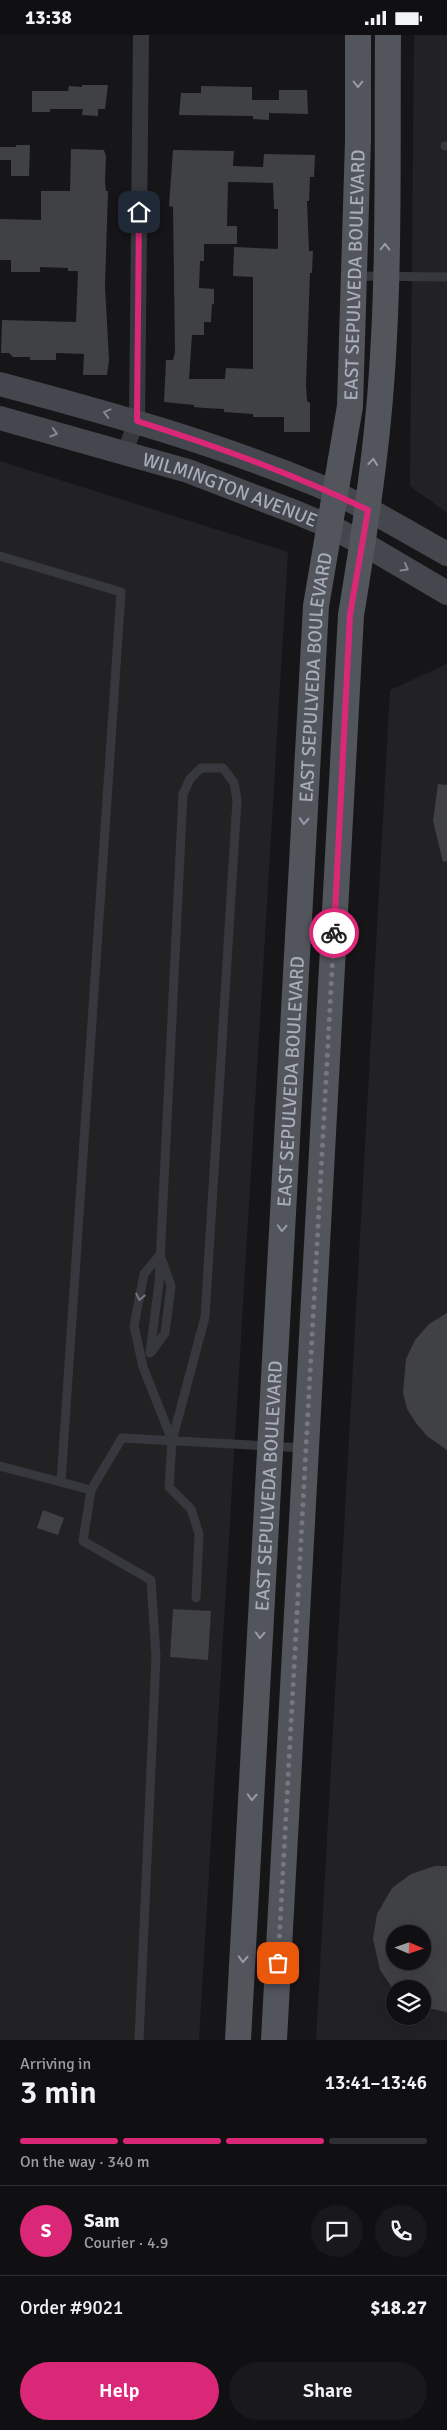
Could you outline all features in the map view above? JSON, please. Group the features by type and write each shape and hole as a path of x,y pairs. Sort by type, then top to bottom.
{"main road":[{"name":"EAST SEPULVEDA BOULEVARD","path":"238,2040 316,606 331,527 350,406 358,140 358,35"},
{"name":"EAST SEPULVEDA BOULEVARD","path":"274,2040 304,1448 350,615 364,544 380,398 385,277 388,35"},
{"name":"WILMINGTON AVENUE","path":"0,384 137,421 198,440 336,495 368,510 447,554"},
{"name":"WILMINGTON AVENUE","path":"0,418 188,471 331,527 364,544 447,593"}],"street":[{"path":"124,453 137,421 141,35"}],"lane":[{"path":"354,276 447,277"},
{"path":"0,556 121,592 61,1482"},
{"path":"143,1367 150,1353 165,1333 171,1286 160,1255 184,794 190,779 201,768 223,768 234,783 237,800 205,1317 172,1441 169,1487 191,1509 199,1534 196,1598"},
{"path":"160,1255 144,1274 134,1326 143,1367 172,1441"},
{"path":"139,2040 156,1656 150,1580 83,1541 91,1490 122,1438 304,1448"},
{"path":"0,1466 91,1490"}],"shaded area":[{"path":"414,35 447,35 447,513 410,486"},
{"path":"0,461 288,552 199,2040 0,2040"},
{"path":"447,664 447,2040 316,2040 390,690"}],"building":[{"path":"82,85 108,85 105,109 98,109 98,116 82,115 83,109 50,109 50,112 32,112 32,91 68,91 69,86 82,87"},
{"path":"201,86 252,87 252,100 279,100 279,90 307,90 308,114 269,113 269,120 253,119 253,116 179,115 181,93 201,93"},
{"path":"16,145 30,145 29,176 11,176 11,160 0,160 0,147 16,147"},
{"path":"71,149 104,150 106,157 105,181 106,191 108,191 105,286 109,360 107,375 83,375 84,354 56,353 56,360 30,360 30,357 13,357 9,353 1,353 2,320 76,322 78,271 68,271 68,268 40,267 40,272 11,272 11,260 0,260 0,219 41,220 41,191 70,191"},
{"path":"173,150 234,151 233,166 263,167 264,154 315,155 314,177 310,177 309,201 307,201 309,251 313,251 312,273 310,273 306,385 307,401 310,403 310,432 284,432 284,417 253,417 253,414 224,412 224,409 164,402 166,360 173,360 175,352 173,207 169,206","holes":["228,182 273,183 274,209 278,209 278,249 234,247 233,276 253,277 253,369 226,368 225,379 189,379 192,335 204,335 204,322 211,322 212,304 214,304 214,289 199,288 200,261 204,261 204,244 237,244 237,226 227,226"]},
{"path":"438,784 447,785 447,861 443,862 433,821"},
{"path":"447,1313 447,1450 427,1436 416,1423 407,1409 403,1393 406,1359 415,1340 429,1324"},
{"path":"43,1510 64,1518 58,1535 37,1528"},
{"path":"173,1609 211,1611 208,1660 170,1657"},
{"path":"435,1866 447,1866 447,2012 431,2009 431,1980 387,1980 380,1970 373,1939 377,1914 392,1888 411,1874"}],"way so far":[{"path":"278,1963 305,1429 334,933"}],"route":[{"path":"139,212 137,421 198,440 318,486 368,510 364,544 350,615 334,933"}]}
